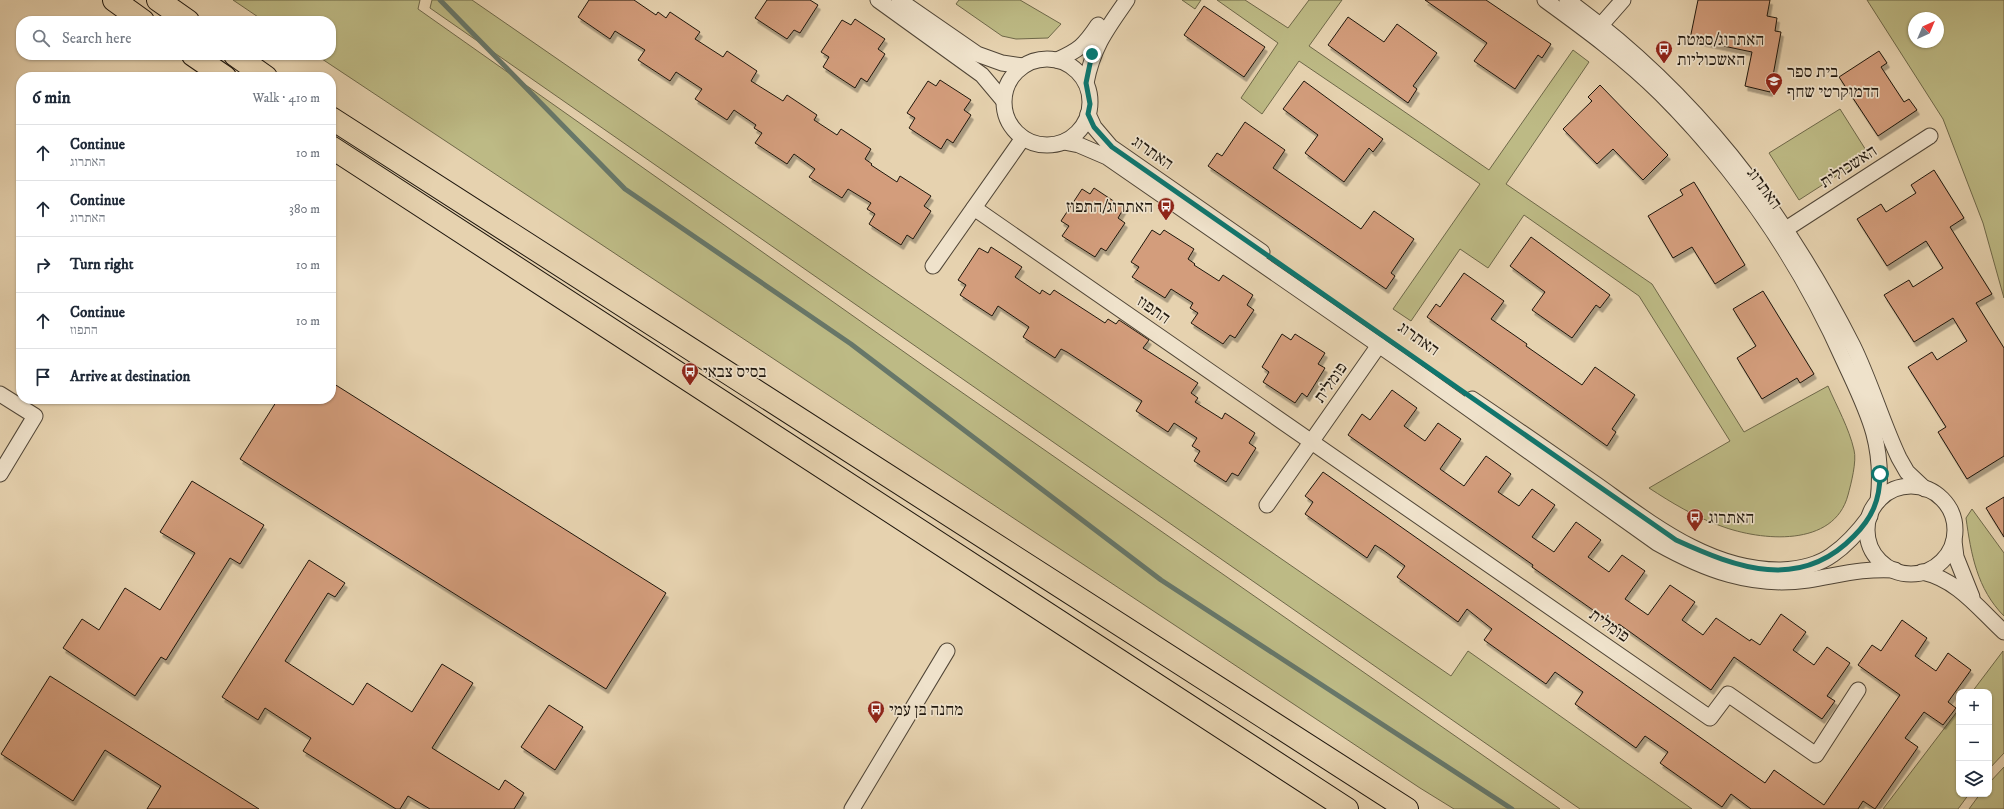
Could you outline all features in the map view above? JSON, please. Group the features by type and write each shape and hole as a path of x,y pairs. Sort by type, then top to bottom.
{"main road":[{"path":"114,0 137,16"},
{"path":"158,0 181,16"},
{"path":"200,60 217,72"},
{"path":"242,60 259,72"},
{"path":"336,121 1407,809"},
{"path":"336,150 1347,809"}],"street":[{"path":"878,0 982,75 1003,100"},
{"path":"899,0 977,54 1002,63 1023,66"},
{"path":"1057,60 1075,52 1084,44 1116,0"},
{"path":"1086,83 1075,70 1057,60 1044,59 1032,61 1023,66 1008,82 1003,100 1004,111 1008,122 1023,138 1043,146 1064,142 1079,131 1088,114 1090,104 1086,83 1089,65 1097,44 1127,0"},
{"name":"האתרוג","path":"1544,0 1598,40 1660,93 1712,150 1753,202 1799,273 1824,318 1864,404 1876,437 1881,464 1878,501"},
{"name":"האתרוג","path":"1567,0 1601,25 1645,62 1700,118 1752,181 1786,229 1831,304 1853,348 1899,458 1907,472 1924,489"},
{"path":"1601,25 1623,0"},
{"name":"האתרוג","path":"1088,114 1094,127 1112,147 1676,540 1720,559 1741,566 1768,570 1804,568 1825,559 1841,549 1859,531 1870,516"},
{"name":"האשכולית","path":"1786,229 1930,136"},
{"path":"933,266 1023,138"},
{"name":"האתרוג","path":"1064,142 1078,145 1107,157 1379,345 1657,543 1693,562 1735,577 1762,581 1789,582 1809,580 1860,570 1895,570"},
{"name":"התפוז","path":"974,208 1312,441"},
{"name":"פומלית","path":"1267,505 1379,345"},
{"path":"0,394 35,416 0,474"},
{"name":"פומלית","path":"1312,441 1710,718 1728,694 1816,755 1858,690"},
{"path":"1954,538 1946,556 1940,564 1922,572 1910,574 1886,566 1873,551 1868,533 1870,516 1878,501 1884,495 1898,488 1913,486 1932,491 1943,500 1951,511 1955,525 1954,538 1956,557 1973,600"},
{"path":"1922,572 1955,586 1973,600 2004,632"},
{"path":"852,809 947,651"}],"shaded area":[{"path":"233,0 420,0 418,9 924,366 1560,809 1454,809 1420,788 324,60 336,60 336,16 257,16"},
{"path":"432,0 472,0 1451,676 1468,651 1692,809 1580,809 430,8"},
{"path":"959,0 1020,0 1061,24 1048,38 1016,39 1002,36 956,4"},
{"path":"1182,0 1201,0 1195,9"},
{"path":"1217,0 1245,0 1288,28 1309,0 1342,0 1309,46 1489,170 1573,50 1589,62 1506,184 1652,284 1744,432 1828,386 1849,434 1855,455 1848,495 1840,512 1828,524 1812,532 1794,536 1775,537 1756,535 1721,526 1702,518 1649,488 1730,441 1639,296 1524,215 1488,268 1460,249 1411,321 1393,309 1480,184 1299,61 1262,114 1241,98 1278,43"},
{"path":"1867,0 2004,0 2004,298 1983,223 1943,119"},
{"path":"1840,109 1869,155 1799,200 1769,153"},
{"path":"1972,509 2004,553 2004,616 1995,606 1981,583 1973,558 1966,518"},
{"path":"2003,651 2004,753 1992,766 1992,689 1974,689"},
{"path":"1956,713 1956,797 1967,797 1958,809 1883,809"},
{"path":"2004,767 2004,809 1969,809 1978,797 1992,797 1992,780"}],"building":[{"path":"589,0 634,0 656,15 658,12 666,18 670,12 700,32 695,39 723,57 727,51 757,71 751,81 783,101 787,95 817,115 814,120 837,135 841,129 871,149 865,159 872,164 871,165 897,182 900,176 931,196 924,206 931,211 913,239 907,235 901,245 869,224 875,214 867,209 871,203 848,189 842,198 809,177 815,169 794,154 787,164 755,143 762,133 754,128 756,125 734,110 727,120 695,99 702,89 676,72 670,81 638,60 645,50 615,31 610,39 578,17"},
{"path":"767,0 810,0 818,5 800,33 794,30 787,39 755,18"},
{"path":"1425,0 1486,0 1551,44 1542,58 1538,55 1515,89 1474,61 1487,43"},
{"path":"1698,0 1770,0 1767,16 1777,18 1775,31 1781,32 1770,92 1745,86 1752,52 1690,39"},
{"path":"1204,6 1265,47 1244,77 1184,35"},
{"path":"1348,17 1384,42 1397,24 1437,53 1413,86 1417,89 1408,103 1328,45"},
{"path":"855,19 885,39 878,49 885,54 867,82 861,78 855,88 823,67 829,57 821,52 842,20 851,25"},
{"path":"1879,51 1887,63 1881,67 1904,102 1909,99 1917,110 1878,136 1839,77"},
{"path":"940,80 971,100 964,110 971,115 953,143 947,139 941,149 909,128 915,118 907,113 928,81 936,86"},
{"path":"1304,81 1383,139 1373,152 1369,148 1344,182 1305,153 1318,135 1283,109"},
{"path":"1600,85 1668,155 1643,180 1613,149 1597,164 1563,129 1592,101 1588,97"},
{"path":"1245,122 1285,150 1273,168 1361,229 1374,211 1414,239 1391,273 1395,276 1386,289 1208,166 1217,153 1222,156"},
{"path":"1934,170 1964,218 1950,227 1992,294 1976,303 2004,348 2004,456 1967,479 1938,432 1946,427 1908,367 1932,352 1937,360 1967,341 1953,318 1914,342 1884,295 1909,280 1913,287 1943,268 1926,241 1887,266 1857,219 1881,204 1886,212 1916,193 1911,185"},
{"path":"1694,182 1745,265 1715,284 1692,247 1673,258 1648,216 1683,195 1680,190"},
{"path":"1094,188 1124,208 1118,218 1125,223 1106,251 1101,248 1095,257 1062,236 1069,226 1061,221 1082,189 1090,194"},
{"path":"1152,230 1160,235 1164,230 1194,249 1188,259 1195,264 1194,265 1219,281 1223,275 1253,295 1247,305 1254,310 1235,338 1230,335 1223,344 1191,323 1198,313 1190,308 1193,303 1171,289 1165,298 1132,277 1139,267 1131,262"},
{"path":"1531,237 1610,295 1600,308 1596,305 1572,338 1532,310 1545,292 1510,266"},
{"path":"991,247 1022,267 1015,277 1040,294 1042,290 1050,295 1054,290 1105,323 1108,319 1116,324 1119,320 1149,340 1143,348 1198,383 1191,393 1198,398 1195,402 1222,419 1225,413 1255,433 1249,443 1256,448 1238,476 1232,473 1226,482 1194,461 1200,451 1192,446 1197,438 1174,423 1168,432 1136,411 1142,401 1067,352 1061,349 1055,358 1023,337 1029,327 998,306 992,316 960,295 966,285 958,280 979,248 988,253"},
{"path":"1464,273 1504,301 1491,319 1527,344 1526,346 1582,385 1595,367 1635,395 1612,429 1616,432 1607,446 1427,317 1436,304 1440,307"},
{"path":"1763,291 1814,374 1800,383 1797,378 1762,399 1737,358 1756,346 1733,309"},
{"path":"1282,334 1291,340 1295,334 1325,353 1318,364 1325,368 1307,397 1302,393 1295,403 1263,382 1269,372 1262,367"},
{"path":"336,385 666,593 606,689 240,459 275,404 336,404"},
{"path":"1392,390 1417,408 1404,426 1425,441 1438,423 1461,439 1440,469 1464,486 1486,456 1511,474 1498,492 1519,506 1532,489 1555,505 1532,537 1554,552 1576,522 1601,540 1588,557 1609,572 1622,555 1645,571 1625,599 1648,615 1670,585 1695,602 1682,620 1703,635 1716,618 1750,641 1751,639 1760,645 1781,614 1806,632 1793,650 1814,665 1827,647 1850,663 1827,696 1835,701 1822,719 1734,657 1711,690 1619,624 1617,627 1532,567 1533,565 1348,435 1362,414 1370,420"},
{"path":"1323,472 1765,783 1774,770 1824,805 1900,695 1858,665 1872,645 1881,651 1902,620 1927,638 1915,656 1936,671 1948,653 1971,670 1948,702 1956,708 1943,725 1924,712 1905,738 1918,747 1875,809 1863,801 1858,809 1751,809 1731,794 1722,807 1660,763 1668,752 1645,736 1636,748 1575,704 1583,692 1555,672 1546,684 1484,640 1492,629 1467,609 1458,622 1397,577 1405,566 1383,550 1375,545 1367,558 1305,514 1313,502 1305,496"},
{"path":"192,481 264,525 240,564 230,558 166,660 161,657 135,696 63,648 82,619 99,630 125,588 160,610 195,553 160,532"},
{"path":"2004,497 2004,537 1986,508"},
{"path":"309,560 345,583 335,597 328,593 285,661 353,705 367,683 412,712 442,664 473,683 432,748 499,790 505,780 524,793 514,809 430,809 408,796 400,809 396,809 303,751 311,738 265,708 258,720 222,697"},
{"path":"50,676 259,809 147,809 161,786 105,750 73,801 1,754"},
{"path":"549,705 583,727 555,770 521,747"}],"waterway":[{"path":"440,0 625,189 851,344 1161,580 1512,809"}],"place":[{"name":"האתרוג/סמטת האשכוליות","path":"1664,64"},
{"name":"בית ספר הדמוקרטי שחף","path":"1774,96"},
{"name":"האתרוג/התפוז","path":"1166,221"},
{"name":"בסיס צבאי","path":"690,386"},
{"name":"האתרוג","path":"1695,532"},
{"name":"מחנה בן עמי","path":"876,724"}],"route":[{"path":"1092,54 1086,83 1090,104 1088,114 1094,127 1102,138 1112,147 1676,540 1720,559 1741,566 1768,570 1804,568 1831,556 1859,531 1870,516 1878,501 1880,474"}]}
